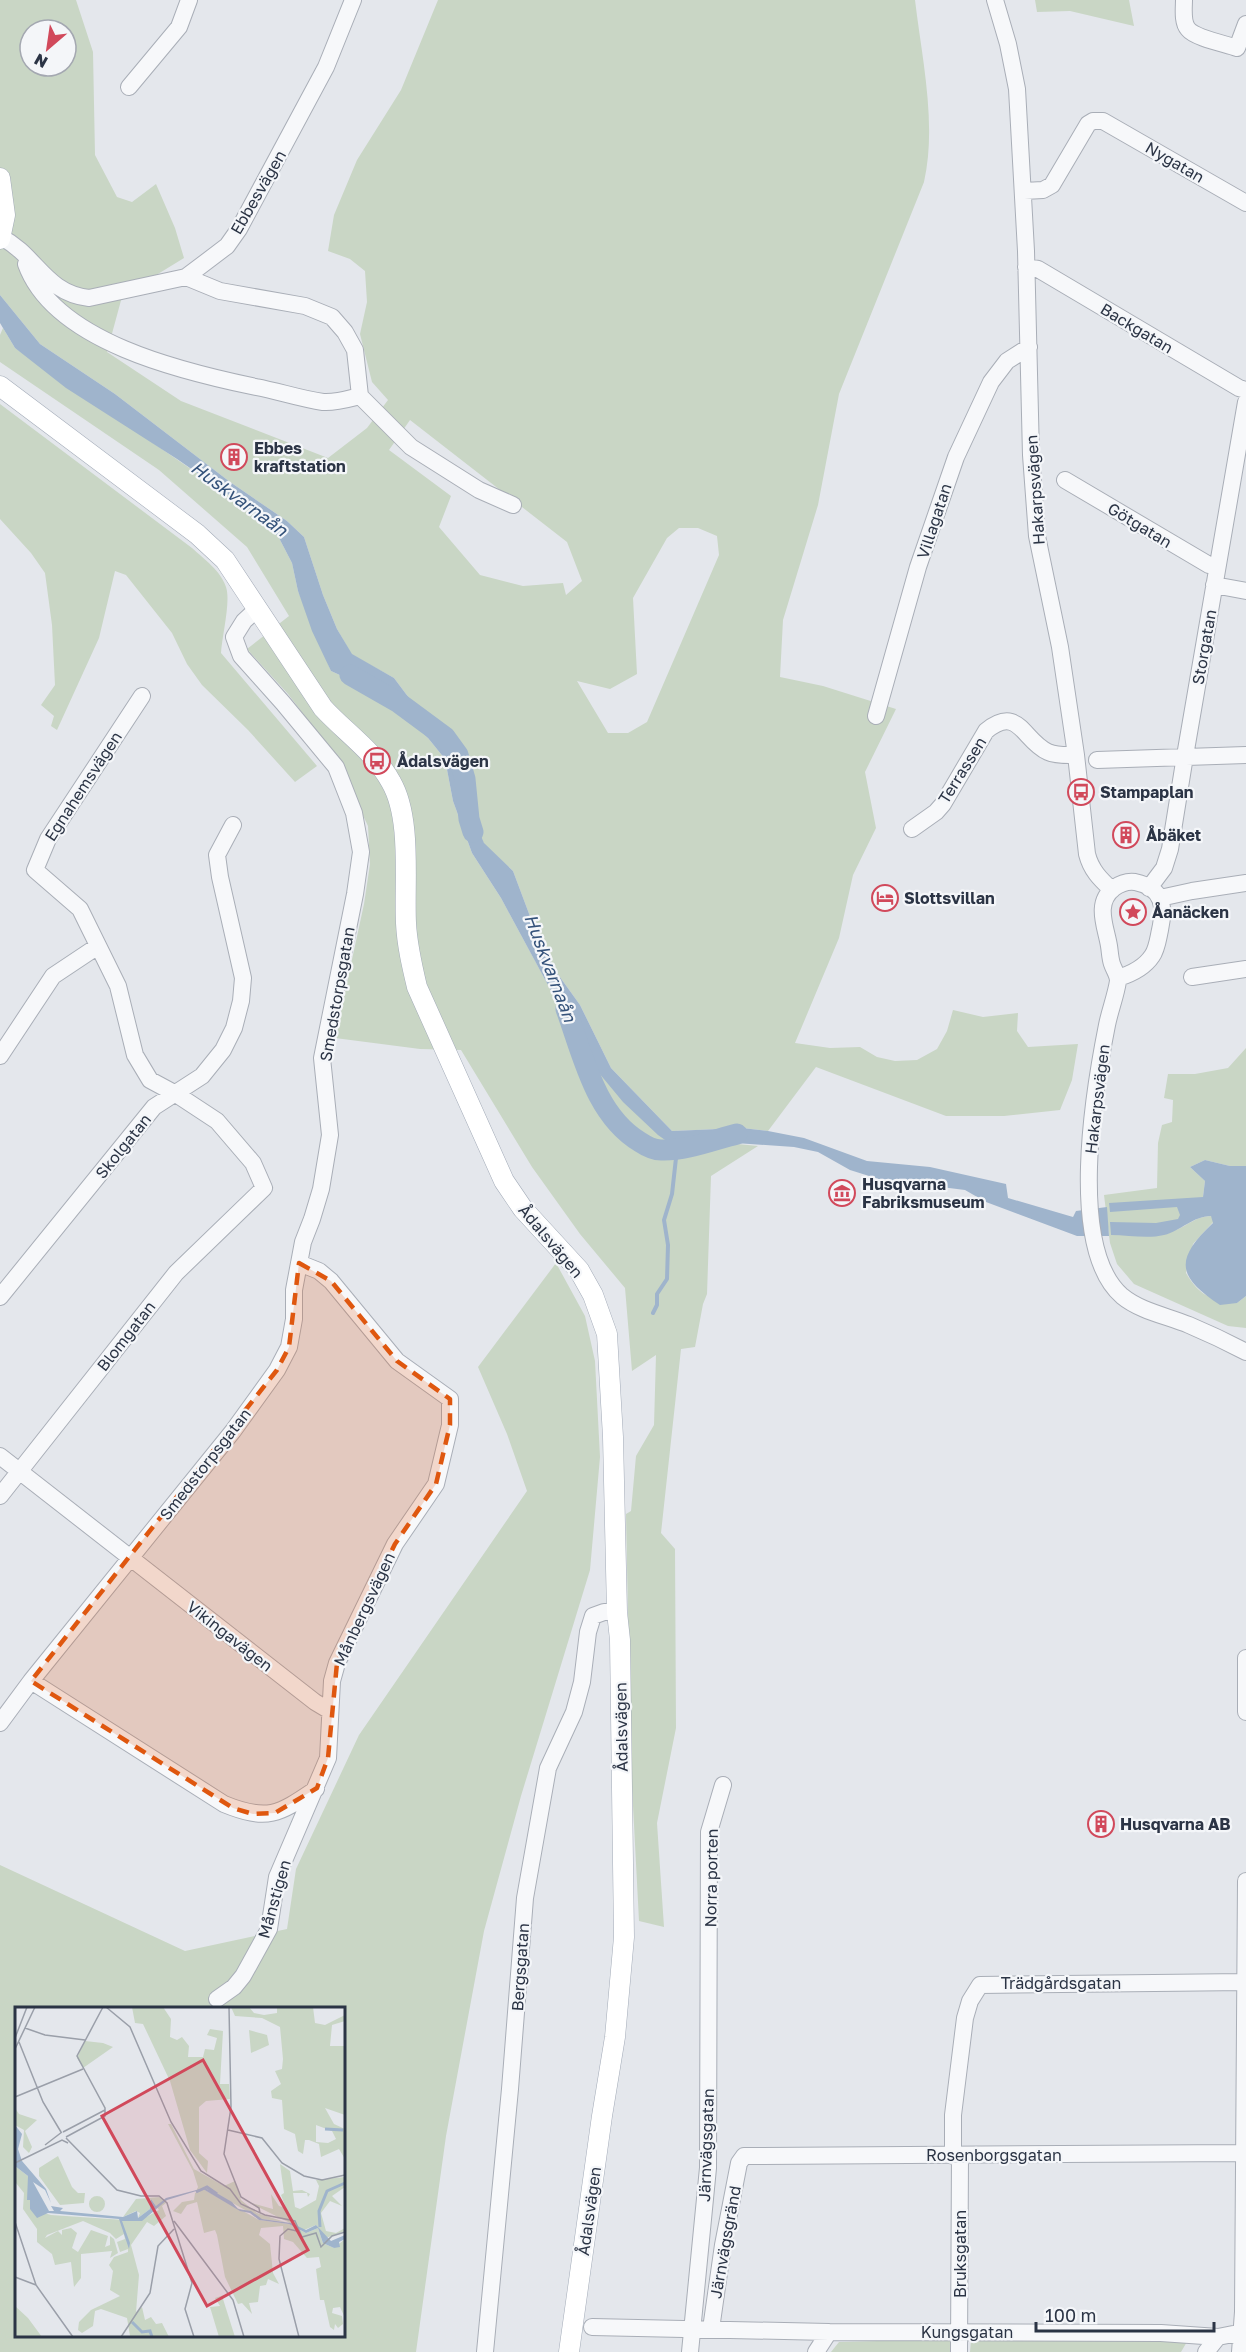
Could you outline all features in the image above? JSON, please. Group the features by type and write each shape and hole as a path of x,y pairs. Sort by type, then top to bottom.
{"main road":[{"path":"0,178 5,215 1,238"},
{"name":"Ådalsvägen","path":"0,386 214,549 225,560 323,708 340,727 365,746 392,783 400,801 403,823 406,925 410,959 417,987 504,1181 523,1209 579,1270 593,1295 607,1334 620,1651 624,1937 615,2037 569,2352"}],"street":[{"path":"129,87 179,27 189,0"},
{"name":"Ebbesvägen","path":"1,238 21,251 56,287 75,297 89,298 186,277 227,246 239,229 326,68 353,0"},
{"name":"Hakarpsvägen","path":"995,0 1008,44 1017,88 1024,191 1031,455 1036,536 1060,648 1090,864 1097,876 1112,890"},
{"path":"1184,0 1185,21 1188,29 1197,35 1237,48 1246,24"},
{"name":"Nygatan","path":"1024,191 1043,190 1052,185 1088,124 1093,121 1103,121 1246,203"},
{"path":"21,251 28,271 46,298 66,316 89,332 165,365 204,376 325,402 360,396"},
{"name":"Backgatan","path":"1026,267 1038,269 1246,390"},
{"path":"186,277 220,291 305,306 332,317 345,332 355,350 360,396 411,447 479,490 513,505"},
{"name":"Villagatan","path":"876,716 918,567 956,458 991,382 1007,361 1029,347"},
{"name":"Storgatan","path":"1155,893 1168,861 1246,402"},
{"name":"Götgatan","path":"1065,480 1179,548 1217,567"},
{"path":"1214,585 1246,591"},
{"name":"Smedstorpsgatan","path":"0,1723 232,1431 278,1370 289,1347 294,1319 294,1290 298,1263 321,1189 330,1136 322,1058 355,894 361,852 354,813 336,767 284,703 241,656 234,637 244,621 258,608"},
{"name":"Egnahemsvägen","path":"142,696 48,839 34,870 80,909 118,986 135,1055 150,1080 217,1121 253,1163 264,1188"},
{"name":"Terrassen","path":"912,829 936,812 943,804 986,731 996,723 1008,721 1020,726 1048,752 1076,754"},
{"path":"1097,760 1246,754"},
{"name":"Skolgatan","path":"0,1297 154,1107 202,1076 223,1050 234,1028 241,1001 243,978 217,855 233,825"},
{"path":"1155,893 1163,912 1151,958 1131,974 1118,978 1110,961 1102,912 1105,900 1112,890 1127,882 1155,893 1192,891 1246,883"},
{"path":"0,1056 53,976 98,946"},
{"path":"1192,977 1246,969"},
{"name":"Hakarpsvägen","path":"1118,978 1090,1139 1089,1191 1095,1241 1104,1272 1124,1298 1246,1352"},
{"name":"Blomgatan","path":"0,1496 176,1273 264,1188"},
{"name":"Månbergsvägen","path":"298,1263 319,1271 331,1281 397,1361 450,1399 450,1425 436,1484 395,1544 337,1663 332,1681 328,1758 316,1788"},
{"name":"Vikingavägen","path":"0,1456 315,1702 330,1711"},
{"name":"Bergsgatan","path":"485,2352 510,2089 525,1898 548,1768 574,1712 582,1682 588,1632 593,1616 604,1612 617,1612"},
{"path":"1246,1658 1246,1712"},
{"path":"31,1682 224,1804 243,1812 275,1813 287,1809 316,1788"},
{"name":"Norra porten","path":"710,1937 709,1832 723,1785"},
{"name":"Månstigen","path":"217,1999 234,1987 243,1976 265,1938 269,1929 277,1877 316,1788"},
{"path":"1206,2352 1234,2340 1242,2320 1246,1881"},
{"name":"Järnvägsgatan","path":"690,2352 708,2168 710,1937"},
{"name":"Trädgårdsgatan","path":"956,2156 953,2115 965,2018 970,2001 980,1985 1245,1960"},
{"name":"Rosenborgsgatan","path":"744,2156 1245,2152"},
{"name":"Järnvägsgränd","path":"711,2329 723,2245 739,2163 744,2156"},
{"name":"Bruksgatan","path":"956,2156 959,2352"},
{"name":"Kungsgatan","path":"592,2327 829,2332 1161,2333 1234,2340"},
{"path":"816,2352 829,2332"}],"highlighted area":[{"path":"299,1263 331,1281 397,1361 450,1399 450,1425 436,1484 395,1544 337,1663 328,1758 317,1788 275,1813 253,1814 233,1808 31,1681 277,1370 289,1347"}],"green space":[{"path":"0,0 76,0 93,52 95,155 117,197 132,202 156,184 175,228 184,258 153,277 126,282 107,352 181,401 328,458 367,428 388,400 372,382 360,334 367,302 365,271 350,259 328,251 334,215 357,160 401,90 438,0 915,0 929,114 928,160 924,182 839,394 818,505 783,620 780,677 823,686 896,709 865,772 876,828 853,875 839,938 795,1043 830,1048 860,1047 877,1057 895,1061 917,1060 937,1049 947,1031 953,1010 983,1017 1018,1013 1017,1031 1028,1047 1078,1044 1072,1080 1060,1110 1004,1116 946,1116 816,1067 768,1131 742,1128 672,1131 611,1068 580,1005 557,973 537,935 513,871 484,844 464,796 466,775 441,726 409,698 394,678 352,655 337,629 323,595 304,537 287,521 230,482 115,394 40,344 0,295","holes":["410,420 567,542 582,581 566,595 563,583 523,586 480,575 439,527 451,496 389,450","679,528 698,528 717,536 719,555 647,722 628,733 608,733 577,681 610,689 637,674 633,598 667,538"]},
{"path":"1035,0 1129,0 1134,26 1070,11 1037,12"},
{"path":"3,328 15,348 249,509 278,536 292,563 298,591 331,671 384,695 428,738 445,759 453,801 472,853 501,898 559,1005 675,1147 707,1141 758,1146 711,1176 707,1294 695,1347 681,1349 661,1533 675,1549 676,1728 657,1823 664,1927 639,1921 631,1767 626,1514 631,1511 636,1456 654,1425 656,1355 632,1371 625,1288 580,1234 532,1167 461,1050 420,1049 335,1038 364,904 370,864 368,826 334,754 288,694 247,649 289,616 247,547 159,470 0,362 0,335"},
{"path":"0,404 192,548 216,571 224,581 227,593 221,653 317,766 295,782 248,730 202,685 187,664 172,633 126,575 115,571 99,638 57,730 51,726 54,716 41,705 55,685 52,625 45,573 31,553 0,519"},
{"path":"1246,1048 1246,1166 1230,1166 1205,1160 1190,1167 1205,1181 1203,1197 1186,1214 1176,1230 1201,1217 1211,1216 1215,1220 1193,1244 1186,1273 1196,1287 1207,1296 1237,1303 1246,1296 1246,1328 1228,1326 1134,1284 1117,1264 1110,1243 1104,1195 1157,1188 1158,1143 1162,1125 1172,1122 1173,1100 1164,1098 1168,1074 1195,1074 1228,1068"},
{"path":"556,1263 585,1316 595,1361 600,1457 590,1570 521,1796 484,1931 446,2136 416,2352 0,2352 0,1865 185,1951 287,1929 296,1869 359,1735 527,1491 507,1434 478,1367"},
{"path":"953,2339 953,2352 831,2352 839,2342"},
{"path":"1188,2340 1181,2352 970,2352 971,2341"}],"water":[{"name":"Huskvarnaån","path":"0,295 40,344 115,394 230,482 287,521 304,537 323,595 337,629 352,654 394,678 409,698 441,726 466,775 464,797 484,843 513,871 537,935 557,973 580,1005 611,1068 672,1131 742,1128 768,1131 804,1138 867,1161 930,1167 1006,1184 1008,1198 1073,1217 1076,1211 1107,1207 1109,1236 1077,1236 986,1202 965,1190 933,1186 901,1186 850,1170 818,1152 794,1147 707,1141 675,1147 658,1135 623,1102 589,1061 501,898 472,853 453,801 445,759 428,738 384,695 331,671 312,631 298,591 292,563 278,536 249,509 177,459 66,388 15,348 0,323"},
{"path":"1205,1160 1230,1166 1246,1166 1246,1296 1237,1303 1220,1305 1206,1295 1188,1276 1187,1257 1192,1247 1213,1223 1211,1216 1198,1218 1164,1235 1145,1237 1111,1235 1110,1222 1156,1223 1178,1219 1180,1215 1177,1207 1110,1212 1109,1203 1203,1197 1205,1181 1190,1167"}],"waterway":[{"name":"Huskvarnaån","path":"350,675 399,703 445,737 458,755 465,779 469,819 473,832"},
{"name":"Huskvarnaån","path":"566,1009 592,1083 601,1100 612,1116 640,1142 656,1149 670,1150 737,1134"},
{"path":"653,1313 657,1305 657,1294 667,1279 668,1245 664,1220 672,1194 677,1149"}],"place":[{"name":"Ebbes kraftstation","path":"234,457"},
{"name":"Ådalsvägen","path":"377,761"},
{"name":"Stampaplan","path":"1081,792"},
{"name":"Åbäket","path":"1126,835"},
{"name":"Slottsvillan","path":"885,898"},
{"name":"Åanäcken","path":"1133,912"},
{"name":"Husqvarna Fabriksmuseum","path":"842,1193"},
{"name":"Husqvarna AB","path":"1101,1824"}]}
